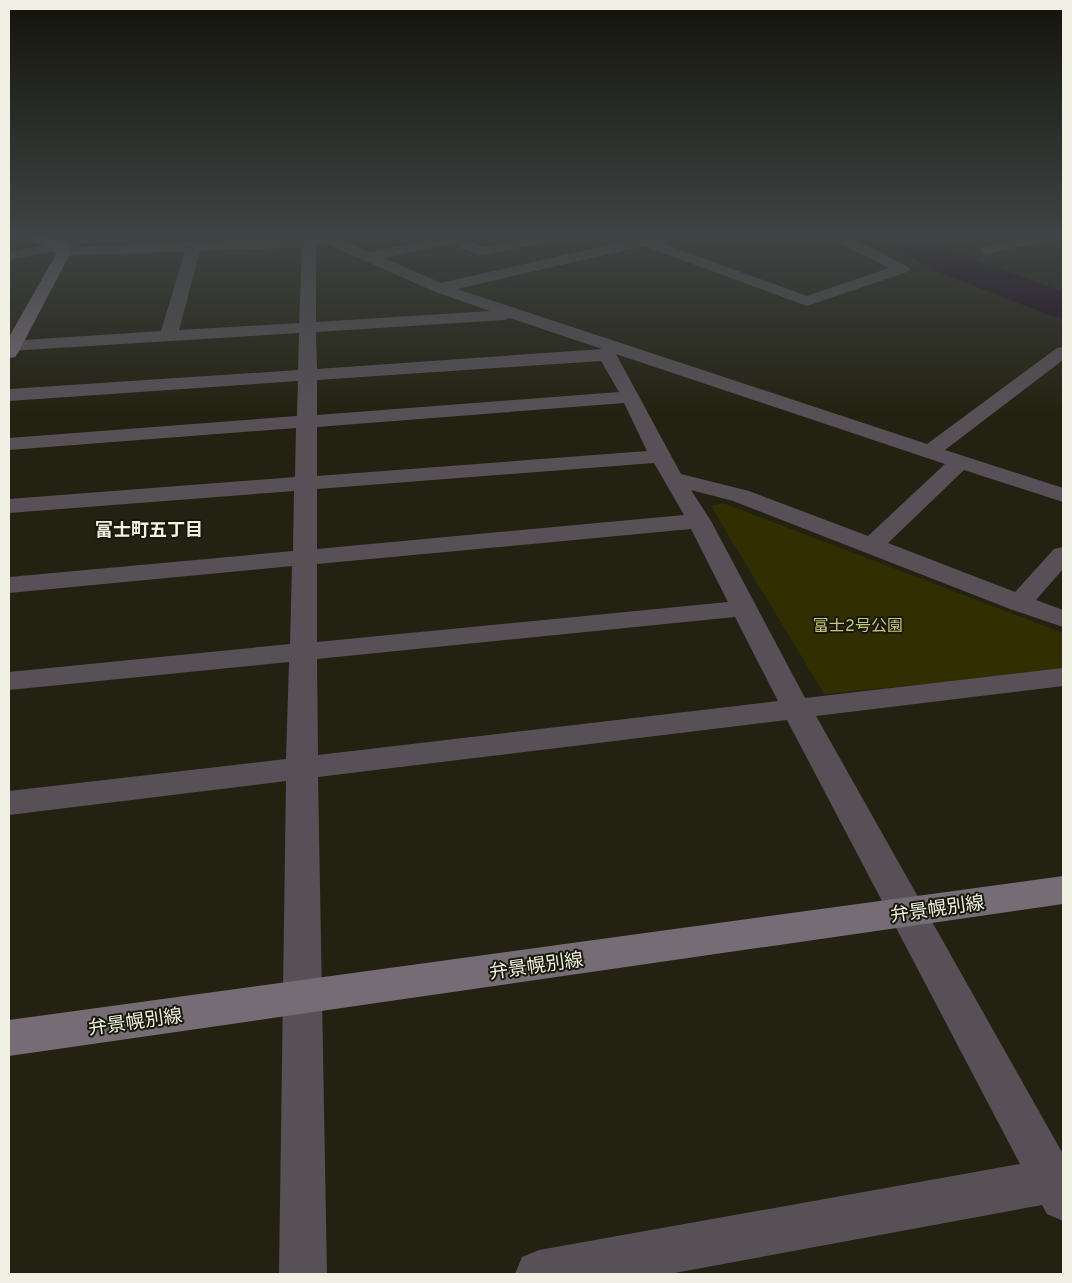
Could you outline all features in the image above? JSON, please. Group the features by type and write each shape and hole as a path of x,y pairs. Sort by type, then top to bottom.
{"main road":[{"path":"10,348 41,294"},
{"name":"弁景幌別線","path":"9,1038 1063,890"}],"street":[{"path":"168,337 180,294"},
{"path":"304,1274 302,769 309,328 312,294"},
{"path":"456,294 515,314 610,351 1063,495"},
{"path":"788,294 807,301 828,294"},
{"path":"10,348 515,314"},
{"path":"9,395 610,351"},
{"path":"539,1274 1060,1186 796,708 699,521 660,456 610,351"},
{"path":"930,452 1063,352"},
{"path":"9,444 631,397"},
{"path":"9,506 660,456"},
{"path":"872,546 960,462"},
{"path":"672,478 741,496 1063,619"},
{"path":"9,585 699,521"},
{"path":"1019,603 1063,554"},
{"path":"9,681 744,608"},
{"path":"9,803 1063,677"}],"green space":[{"name":"富士2号公園","path":"723,503 1063,633 1063,670 824,694 711,506"}],"waterway":[{"path":"1031,294 1063,306"}],"district":[{"name":"富士町五丁目","path":"149,530"}]}
